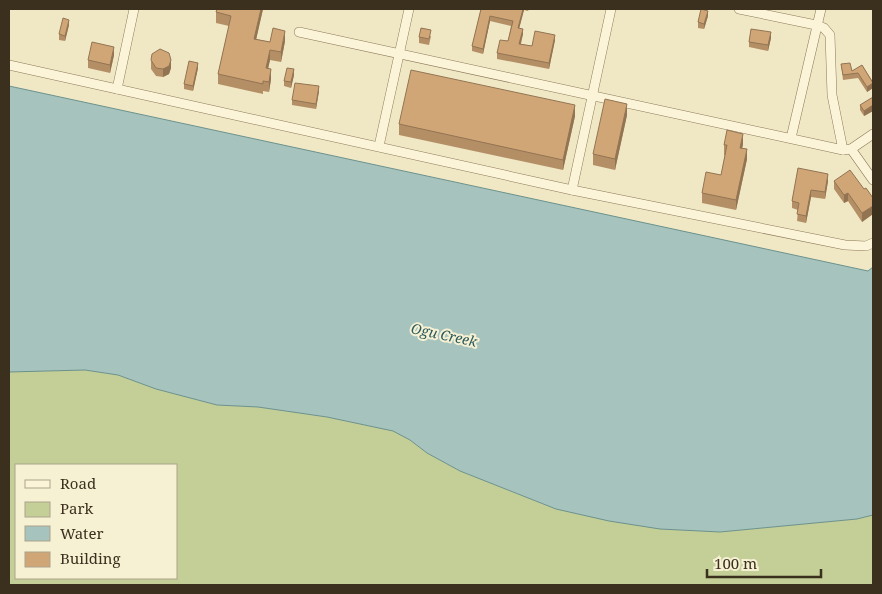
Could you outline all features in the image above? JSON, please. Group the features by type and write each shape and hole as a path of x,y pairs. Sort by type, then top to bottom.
{"lane":[{"path":"117,89 134,9"},
{"path":"380,146 409,9"},
{"path":"572,190 611,9"},
{"path":"739,9 816,25 824,28 830,35 832,95 847,150 873,180"},
{"path":"791,138 821,9"},
{"path":"299,32 591,97 847,150 873,134"},
{"path":"9,65 572,190 845,245 866,246 873,243"}],"green space":[{"path":"16,370 85,370 118,375 156,389 217,405 258,407 327,417 394,431 427,453 460,471 556,509 720,532 857,519 873,515 873,585 9,585 9,372"}],"water":[{"name":"Ogu Creek","path":"9,86 868,271 873,267 873,515 857,519 720,532 660,529 609,521 556,509 460,471 393,431 327,417 258,407 217,405 156,389 118,375 85,370 9,372"}],"building":[{"path":"217,9 261,9 254,39 270,42 273,28 285,31 281,52 270,50 266,68 271,69 269,82 263,81 263,84 218,74 231,16 216,12"},
{"path":"481,9 523,9 518,28 523,29 519,44 532,46 535,31 555,35 549,63 497,53 500,40 508,41 513,21 490,16 483,49 472,46"},
{"path":"701,9 708,11 704,24 698,22"},
{"path":"63,18 69,20 65,36 59,34"},
{"path":"421,28 431,30 429,39 419,37"},
{"path":"751,29 771,32 768,45 749,42"},
{"path":"92,42 114,47 110,65 88,60"},
{"path":"160,49 169,53 171,60 169,66 163,69 156,68 151,60 152,54"},
{"path":"189,61 198,63 193,86 184,84"},
{"path":"850,63 852,71 862,65 873,83 867,87 858,73 843,75 841,64"},
{"path":"287,68 294,69 291,82 284,81"},
{"path":"411,70 575,105 563,160 399,124"},
{"path":"295,83 319,86 316,104 292,100"},
{"path":"873,97 873,105 864,111 860,105"},
{"path":"605,99 627,104 615,159 593,154"},
{"path":"727,130 743,134 740,148 747,149 736,200 702,193 706,172 721,175 727,145 724,145"},
{"path":"798,168 828,174 825,192 811,190 806,216 797,214 799,203 792,201"},
{"path":"850,170 873,198 873,206 862,213 848,193 844,195 834,181"}]}
